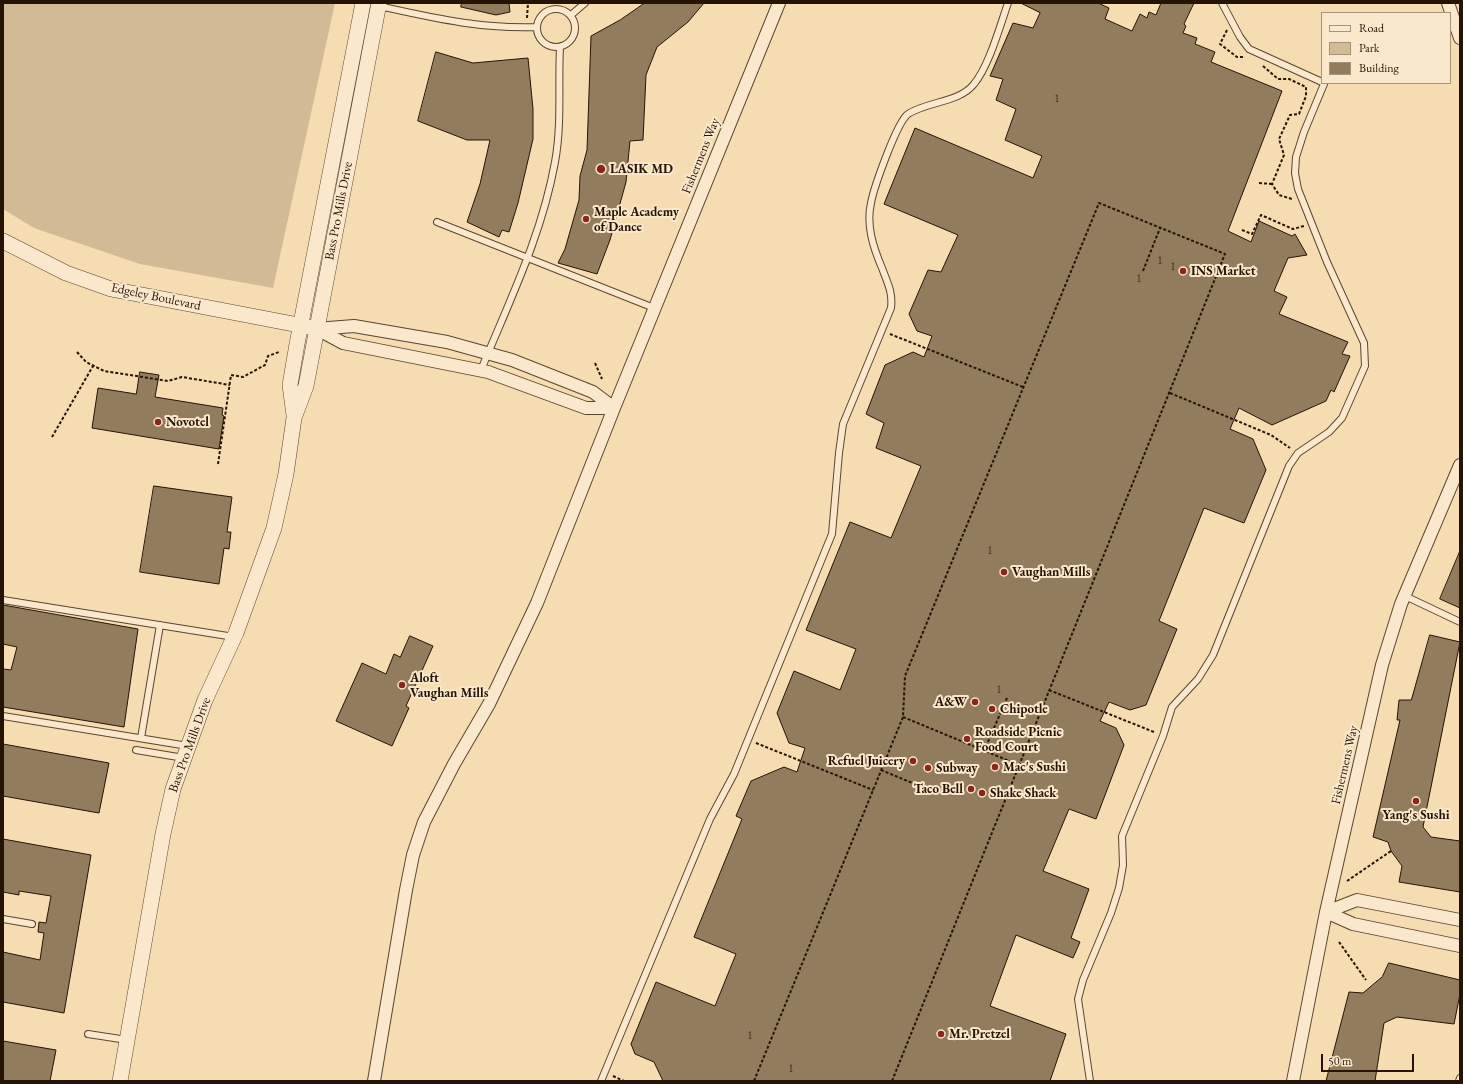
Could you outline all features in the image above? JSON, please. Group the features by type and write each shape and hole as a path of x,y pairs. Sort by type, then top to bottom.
{"street":[{"name":"Bass Pro Mills Drive","path":"294,418 290,385 300,326 363,3"},
{"name":"Fishermens Way","path":"374,1081 406,890 414,855 424,822 454,764 489,704 537,603 654,308 779,3"},
{"name":"Bass Pro Mills Drive","path":"120,1081 163,834 173,789 205,700 234,637 274,528 286,474 294,418 306,386 378,4"},
{"path":"1452,16 1460,38"},
{"name":"Edgeley Boulevard","path":"3,241 66,273 111,289 316,329"},
{"path":"316,329 354,326 447,342 512,360 594,392 614,408"},
{"path":"316,329 343,343 481,370 586,408 614,408"},
{"name":"Fishermens Way","path":"1293,1081 1326,912 1382,665 1405,596 1460,465"},
{"path":"1326,912 1357,900 1460,920"},
{"path":"1326,912 1353,924 1460,946"}],"lane":[{"path":"571,15 585,3"},
{"path":"601,1081 710,819 734,774 832,534 838,453 843,424 883,331 891,308 892,300 889,284 872,241 869,220 875,186 899,128 906,116 955,96 974,84 987,58 1008,3"},
{"path":"1222,3 1240,37 1249,48 1321,82"},
{"path":"378,4 457,23 486,27 537,27"},
{"path":"553,9 560,9 571,15 576,28 575,34 566,45 560,47 547,45 542,41 538,35 537,27 541,16 553,9"},
{"path":"481,370 527,259 546,202 555,161 560,120 560,47"},
{"path":"1090,1081 1078,998 1083,980 1111,913 1119,888 1123,865 1122,836 1163,736 1172,707 1198,679 1213,656 1289,466 1298,453 1329,432 1342,418 1365,366 1364,342 1325,256 1298,190 1295,173 1298,151 1324,84"},
{"path":"437,222 527,259 654,308"},
{"path":"1405,596 1460,622"},
{"path":"3,600 234,637"},
{"path":"141,738 160,625"},
{"path":"3,716 141,738 186,752"},
{"path":"136,750 186,752"},
{"path":"3,919 32,924"},
{"path":"88,1034 127,1040"}],"path":[{"path":"525,27 529,8 528,3"},
{"path":"1232,20 1220,44 1236,57 1245,57 1251,60"},
{"path":"1257,63 1263,66 1278,79 1289,79 1306,87 1306,96 1299,114 1290,115 1279,139 1284,154 1272,184"},
{"path":"1259,183 1272,184"},
{"path":"1272,184 1279,195 1293,199"},
{"path":"754,1081 903,717 905,676 1099,203 1225,254 892,1081"},
{"path":"1242,230 1252,234 1261,215 1293,229 1305,226 1302,219"},
{"path":"1143,271 1160,228"},
{"path":"883,331 1023,387"},
{"path":"77,352 93,366 104,371 168,380 182,377 230,385"},
{"path":"218,464 231,376 243,376 265,365 268,356 279,352"},
{"path":"595,363 602,379"},
{"path":"52,437 93,366"},
{"path":"1170,393 1272,435 1298,453"},
{"path":"1049,690 1163,736"},
{"path":"984,751 1007,698"},
{"path":"903,717 1019,765"},
{"path":"747,739 873,790"},
{"path":"881,770 922,787"},
{"path":"1347,881 1391,851"},
{"path":"1339,942 1366,980"},
{"path":"604,1072 624,1081"}],"green space":[{"path":"3,3 335,3 273,288 140,264 34,228 3,209"}],"building":[{"path":"462,3 509,3 510,12 496,15 461,7"},
{"path":"645,3 704,3 688,22 657,47 646,75 643,140 630,141 626,182 610,240 597,274 558,263 565,249 579,200 580,176 587,150 591,36 620,20"},
{"name":"Vaughan Mills","path":"1021,3 1098,3 1109,8 1105,19 1132,31 1140,14 1147,18 1149,12 1156,15 1161,3 1194,3 1184,24 1186,26 1183,33 1197,38 1195,44 1215,52 1211,62 1282,91 1228,231 1251,242 1259,221 1292,236 1295,234 1307,255 1288,258 1274,291 1287,297 1279,314 1348,342 1342,354 1350,356 1334,392 1331,390 1326,401 1272,425 1239,408 1230,429 1253,439 1266,470 1244,523 1204,508 1159,621 1177,629 1146,705 1130,710 1109,702 1100,721 1116,728 1124,745 1096,819 1069,809 1043,871 1089,889 1071,938 1080,942 1073,958 1016,935 990,1006 1066,1034 1050,1081 663,1081 654,1062 635,1054 631,1044 656,982 715,1006 736,954 694,937 742,819 736,816 751,781 784,767 797,772 805,748 789,743 777,713 794,671 840,690 856,649 806,630 850,522 891,538 921,466 876,448 884,423 866,414 885,365 913,352 924,357 932,336 917,331 909,314 928,270 941,272 958,235 884,204 915,128 1033,178 1042,156 1005,140 1016,109 996,100 1003,79 990,76 1013,23 1033,28 1040,13"},
{"path":"436,52 473,63 528,58 533,109 533,139 518,203 509,232 502,230 499,237 467,222 480,184 490,140 467,140 418,121"},
{"name":"Novotel","path":"140,372 159,375 155,397 223,408 222,415 224,416 219,449 92,428 98,388 136,394"},
{"path":"154,486 232,497 227,532 231,532 229,549 224,548 219,584 140,572"},
{"path":"1460,551 1460,608 1440,599"},
{"path":"3,605 138,629 124,727 3,707 3,669 11,670 17,647 3,644"},
{"path":"1430,635 1460,642 1423,827 1431,837 1460,841 1460,892 1399,882 1402,866 1391,851 1388,842 1373,837 1400,720 1397,720 1399,700 1411,700"},
{"name":"Aloft Vaughan Mills","path":"410,636 433,646 406,706 409,708 392,746 336,721 362,663 386,674 394,654 400,657"},
{"path":"3,744 109,763 99,813 3,796"},
{"path":"3,839 91,855 64,1013 3,1002 3,952 40,960 44,933 38,932 39,922 46,923 51,896 19,891 19,895 3,892"},
{"path":"1389,963 1460,980 1460,994 1454,1024 1397,1017 1384,1023 1375,1081 1326,1081 1349,992 1363,993 1382,977"},
{"path":"3,1041 56,1050 50,1081 3,1081"}],"place":[{"name":"LASIK MD","path":"601,169"},
{"name":"Maple Academy of Dance","path":"586,219"},
{"name":"INS Market","path":"1183,271"},
{"name":"Novotel","path":"158,422"},
{"name":"Vaughan Mills","path":"1004,572"},
{"name":"Aloft Vaughan Mills","path":"402,685"},
{"name":"A&W","path":"975,702"},
{"name":"Chipotle","path":"992,709"},
{"name":"Roadside Picnic Food Court","path":"967,739"},
{"name":"Refuel Juicery","path":"913,761"},
{"name":"Mac's Sushi","path":"995,767"},
{"name":"Subway","path":"928,768"},
{"name":"Taco Bell","path":"971,789"},
{"name":"Shake Shack","path":"982,793"},
{"name":"Yang's Sushi","path":"1416,801"},
{"name":"Mr. Pretzel","path":"941,1034"}]}
